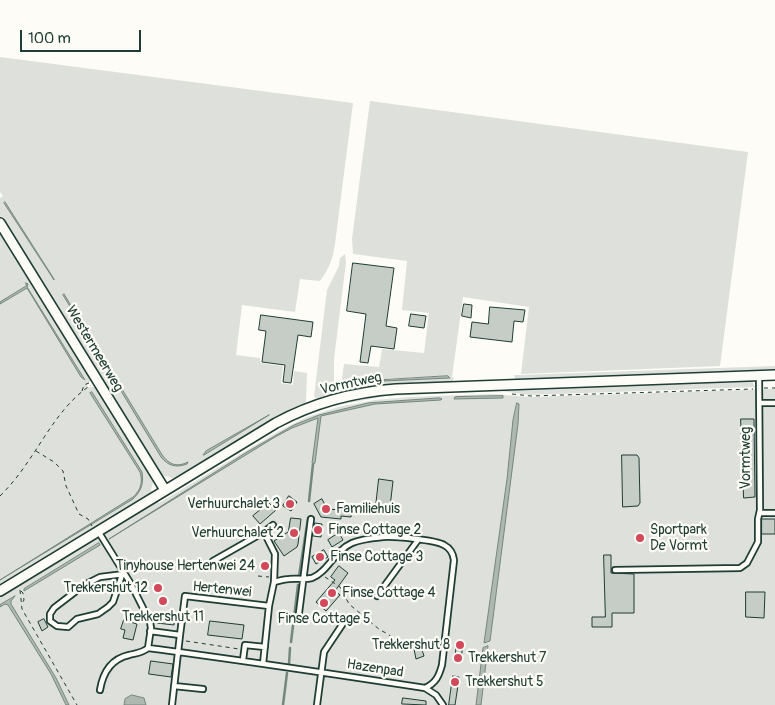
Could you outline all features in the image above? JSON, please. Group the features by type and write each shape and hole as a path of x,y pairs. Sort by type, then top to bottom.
{"street":[{"name":"Westermeerweg","path":"0,223 165,490"},
{"name":"Vormtweg","path":"0,591 95,529 165,490 283,419 319,404 359,394 412,389 775,375"}],"lane":[{"name":"Vormtweg","path":"615,570 743,567 752,556 758,542 758,519 760,513 759,376"},
{"path":"760,403 775,403"},
{"path":"760,513 775,513"},
{"path":"299,613 311,519"},
{"path":"213,561 273,525"},
{"path":"95,529 150,622 148,648 142,653 120,657 111,664 100,690"},
{"path":"263,664 269,606 274,580 275,554 264,532"},
{"path":"274,580 304,579 321,573 330,561 347,546 359,541 384,537 434,542 446,546 453,553 454,560 442,665 439,676 432,685 425,688"},
{"path":"377,596 418,540"},
{"path":"123,574 113,602 100,613 81,617 68,627 57,626 50,621 50,614 54,608 84,585 100,577 123,574"},
{"name":"Hertenwei","path":"180,638 185,596 269,606"},
{"path":"317,705 324,652 344,622"},
{"path":"150,631 180,638 172,705"},
{"path":"243,660 245,645 265,647"},
{"name":"Hazenpad","path":"148,648 243,660 425,688"},
{"path":"174,686 203,689"},
{"path":"425,688 436,695 442,705"}],"path":[{"path":"0,496 26,464 58,417 82,391 93,383"},
{"path":"763,388 775,388"},
{"path":"510,394 531,396 756,389"},
{"path":"35,451 54,462 63,471 66,486 79,514 89,521 95,529"},
{"path":"321,573 340,587 349,604 380,630 388,634 399,644 420,646"},
{"path":"258,576 274,580"},
{"path":"20,590 21,605 77,705"},
{"path":"180,638 245,650"}],"shaded area":[{"path":"0,57 353,103 335,244 332,259 326,272 320,281 300,279 295,312 242,305 236,355 260,358 260,363 283,366 281,383 293,385 294,371 307,373 305,405 183,476 172,478 161,475 0,217 0,198 3,196 0,192","holes":["4,203 54,279 54,280","63,294 167,462 178,465 188,463 183,466 166,463"]},
{"path":"370,101 748,152 720,366 521,374 529,307 463,297 452,377 454,378 451,384 344,392 341,384 344,364 379,367 382,349 424,353 429,313 402,310 407,261 353,254 352,239","holes":["448,376 450,378 384,380"]},
{"path":"4,203 54,279 54,280"},
{"path":"0,234 4,235 92,378 87,385 88,387 97,387 149,472 153,482 151,490 156,498 158,498 159,503 279,431 307,417 338,407 375,400 492,394 530,397 775,389 775,705 0,705 0,243 3,247 0,242"},
{"path":"345,254 346,262 334,359 334,383 336,390 334,396 318,399 314,396 327,290 339,266 340,258"},
{"path":"26,283 85,380 81,377 27,288 0,304 0,302 26,286"},
{"path":"64,294 164,457 176,465 188,462 187,464 179,466 172,465 161,457"},
{"path":"775,366 775,372 516,381 514,375 520,375"},
{"path":"448,376 450,378 384,381 384,380"},
{"path":"751,379 755,387 529,395 501,391 457,393 457,389"},
{"path":"454,389 453,393 386,396 343,404 341,402 371,395"},
{"path":"92,392 142,472 143,480 140,490 133,499 0,580 133,497 140,489 140,472 90,393"},
{"path":"503,396 503,398 454,399 455,397"},
{"path":"440,398 441,400 375,404 321,416 315,463 313,464 318,418 292,428 109,539 247,452 294,425 319,415 368,403"},
{"path":"338,402 338,405 295,421 254,441 177,489 175,487 288,419"},
{"path":"517,403 519,404 518,424 490,641 484,643 507,479 513,420"},
{"path":"269,415 204,455 203,455 206,451"},
{"path":"99,543 100,545 24,591 24,589"},
{"path":"15,596 11,604 56,678 69,705 66,705 51,674 8,605 5,604 0,607 0,605"},
{"path":"488,646 481,705 476,705 483,648"},
{"path":"132,695 144,698 146,705 124,705 125,699"}],"building":[{"path":"353,263 394,268 386,326 397,328 394,349 371,346 368,363 360,362 366,314 347,311"},
{"path":"464,304 472,305 471,318 462,316"},
{"path":"490,307 525,310 523,322 514,321 512,342 470,337 472,322 488,324"},
{"path":"411,314 426,316 424,328 409,326"},
{"path":"261,315 313,322 311,337 298,335 291,383 283,382 285,365 262,362 266,331 259,330"},
{"path":"741,419 754,419 755,497 744,498"},
{"path":"622,455 637,455 639,458 640,503 638,506 623,507"},
{"path":"379,479 393,481 390,507 376,506"},
{"name":"Verhuurchalet 3","path":"289,496 297,502 291,511 283,506"},
{"name":"Familiehuis","path":"322,499 327,509 342,510 342,507 352,508 351,517 341,516 341,519 321,517 314,504"},
{"path":"269,503 276,510 260,524 253,516"},
{"path":"291,518 301,519 298,544 297,547 284,556 274,541 288,532"},
{"path":"762,519 775,519 775,534 762,534"},
{"name":"Finse Cottage 2","path":"315,523 322,524 321,537 313,536"},
{"path":"339,533 343,540 332,547 328,540"},
{"name":"Finse Cottage 3","path":"324,550 328,557 316,564 312,557"},
{"path":"604,555 611,555 611,573 634,574 634,613 612,613 612,627 592,627 592,617 605,617"},
{"path":"339,566 348,573 335,591 340,595 326,611 316,602 335,580 331,577"},
{"path":"746,592 765,592 764,618 746,617"},
{"path":"162,614 175,615 174,625 157,623 157,617 162,618"},
{"path":"44,619 48,627 42,631 38,622"},
{"path":"124,620 137,624 133,640 123,638 125,630 121,629"},
{"path":"210,621 244,625 242,639 208,635"},
{"path":"457,642 463,643 461,660 455,660"},
{"path":"421,647 424,656 416,659 414,649"},
{"path":"151,661 173,664 171,677 149,674"},
{"path":"453,676 459,677 457,692 455,705 449,705"},
{"path":"403,698 426,701 426,705 402,704"}],"waterway":[{"path":"309,501 313,464"},
{"path":"299,576 308,518"},
{"path":"291,642 298,585"},
{"path":"289,664 290,648"},
{"path":"283,705 287,673"}],"place":[{"name":"Verhuurchalet 3","path":"290,504"},
{"name":"Familiehuis","path":"326,509"},
{"name":"Finse Cottage 2","path":"318,530"},
{"name":"Verhuurchalet 2","path":"294,533"},
{"name":"Sportpark De Vormt","path":"640,538"},
{"name":"Finse Cottage 3","path":"320,557"},
{"name":"Tinyhouse Hertenwei 24","path":"265,566"},
{"name":"Trekkershut 12","path":"158,588"},
{"name":"Finse Cottage 4","path":"332,593"},
{"name":"Trekkershut 11","path":"163,601"},
{"name":"Finse Cottage 5","path":"324,603"},
{"name":"Trekkershut 8","path":"460,645"},
{"name":"Trekkershut 7","path":"458,658"},
{"name":"Trekkershut 5","path":"455,682"}]}
